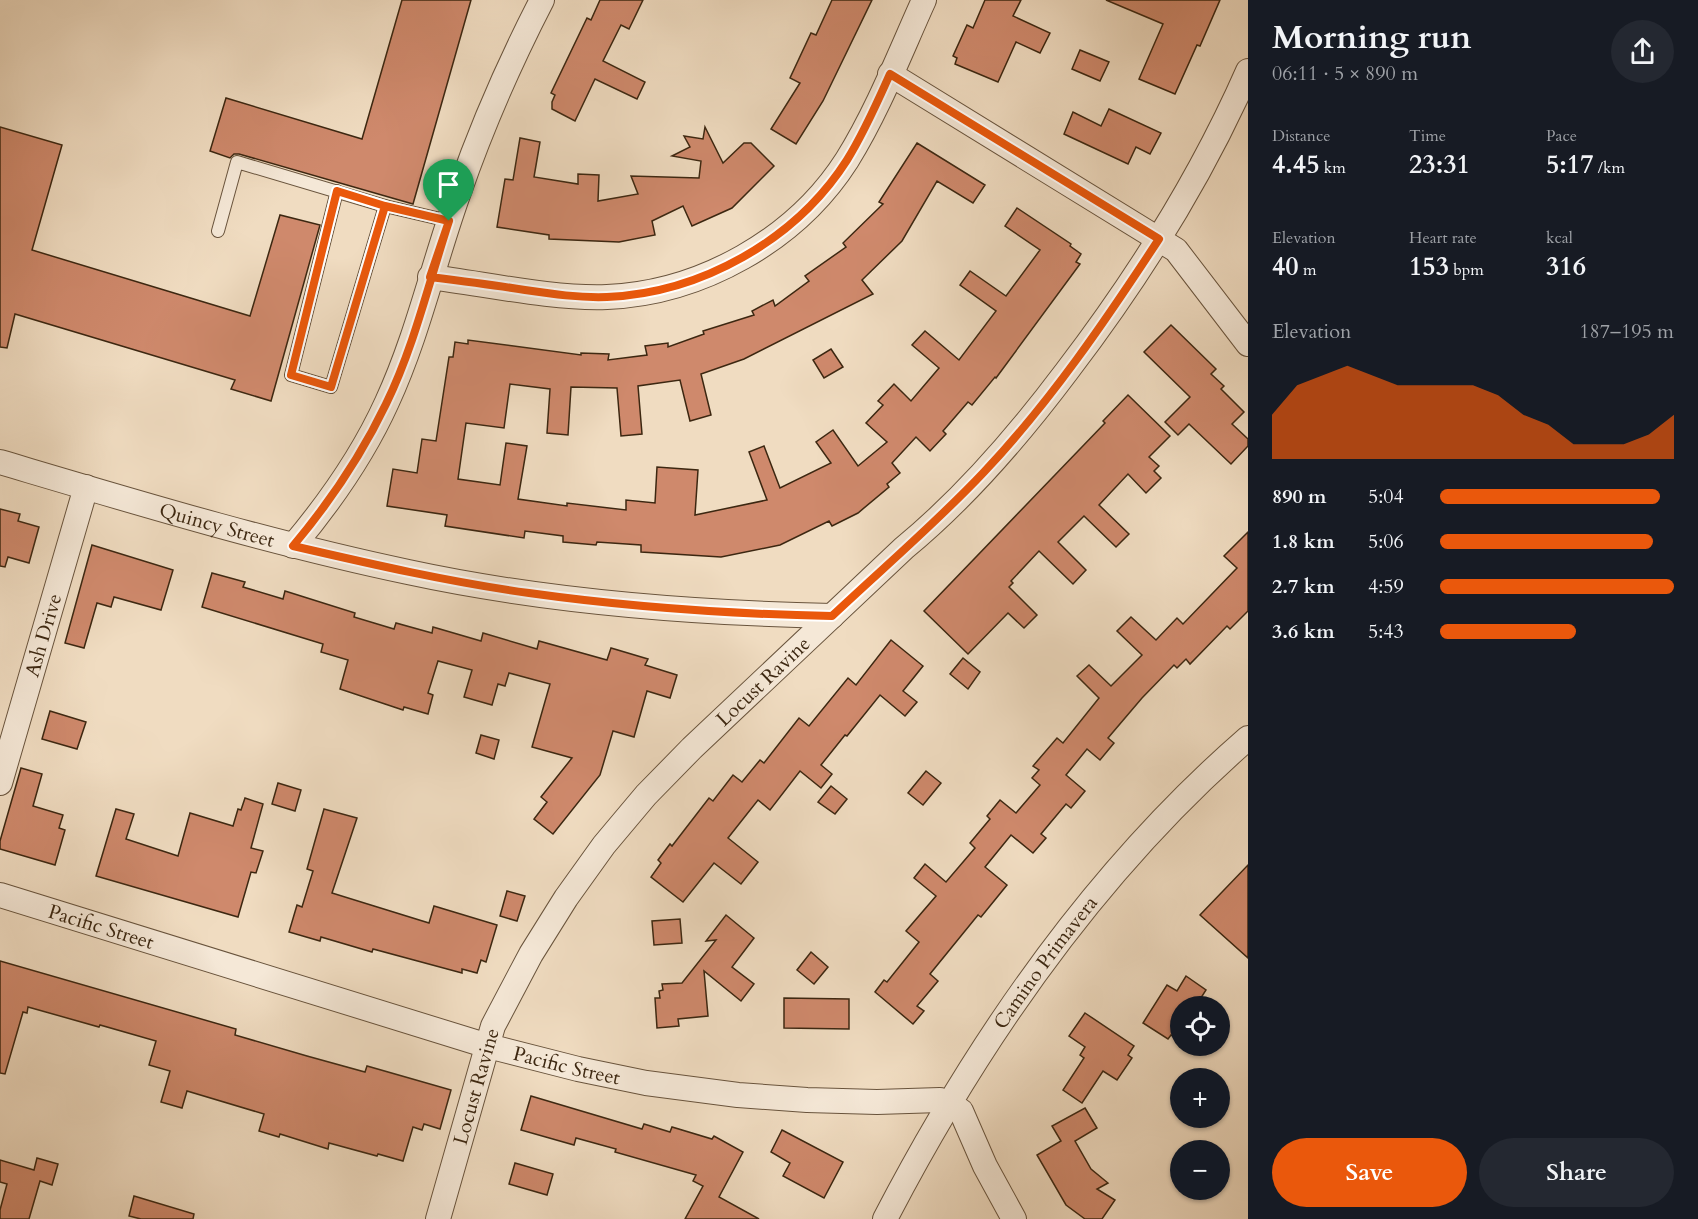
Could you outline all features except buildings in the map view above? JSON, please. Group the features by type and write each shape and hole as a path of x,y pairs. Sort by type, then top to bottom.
{"street":[{"path":"293,546 325,507 348,472 387,402 410,346 449,221 491,108 542,0"},
{"path":"430,277 570,296 607,297 644,293 685,283 724,267 761,246 791,224 821,194 846,160 868,121 924,0"},
{"name":"Locust Ravine","path":"438,1219 494,1026 531,954 566,898 604,845 646,795 692,748 904,548 936,522 986,470 1039,409 1105,322 1159,239 1200,169 1248,71"},
{"path":"890,74 1176,250 1248,344"},
{"name":"Quincy Street","path":"0,462 293,546 410,573 528,593 647,607 766,615 832,616"},
{"name":"Ash Drive","path":"0,783 86,487"},
{"name":"Camino Primavera","path":"885,1219 948,1104 990,1037 1035,972 1101,888 1172,810 1248,738"},
{"name":"Pacific Street","path":"0,895 488,1046 578,1069 646,1083 738,1095 819,1101 940,1100 948,1104"},
{"path":"948,1104 961,1111 1014,1219"}],"lane":[{"path":"218,231 237,162 385,206 449,221"},
{"path":"337,191 291,375 331,387 385,206"}],"route":[{"path":"449,221 385,206 331,387 291,375 337,191 385,206 449,221 430,277 410,346 387,402 354,464 325,507 293,546 410,573 528,593 647,607 766,615 832,616 904,548 936,522 986,470 1039,409 1105,322 1159,239 890,74 868,121 846,160 821,194 791,224 761,246 724,267 685,283 644,293 607,297 570,296 430,277 449,221"}]}
